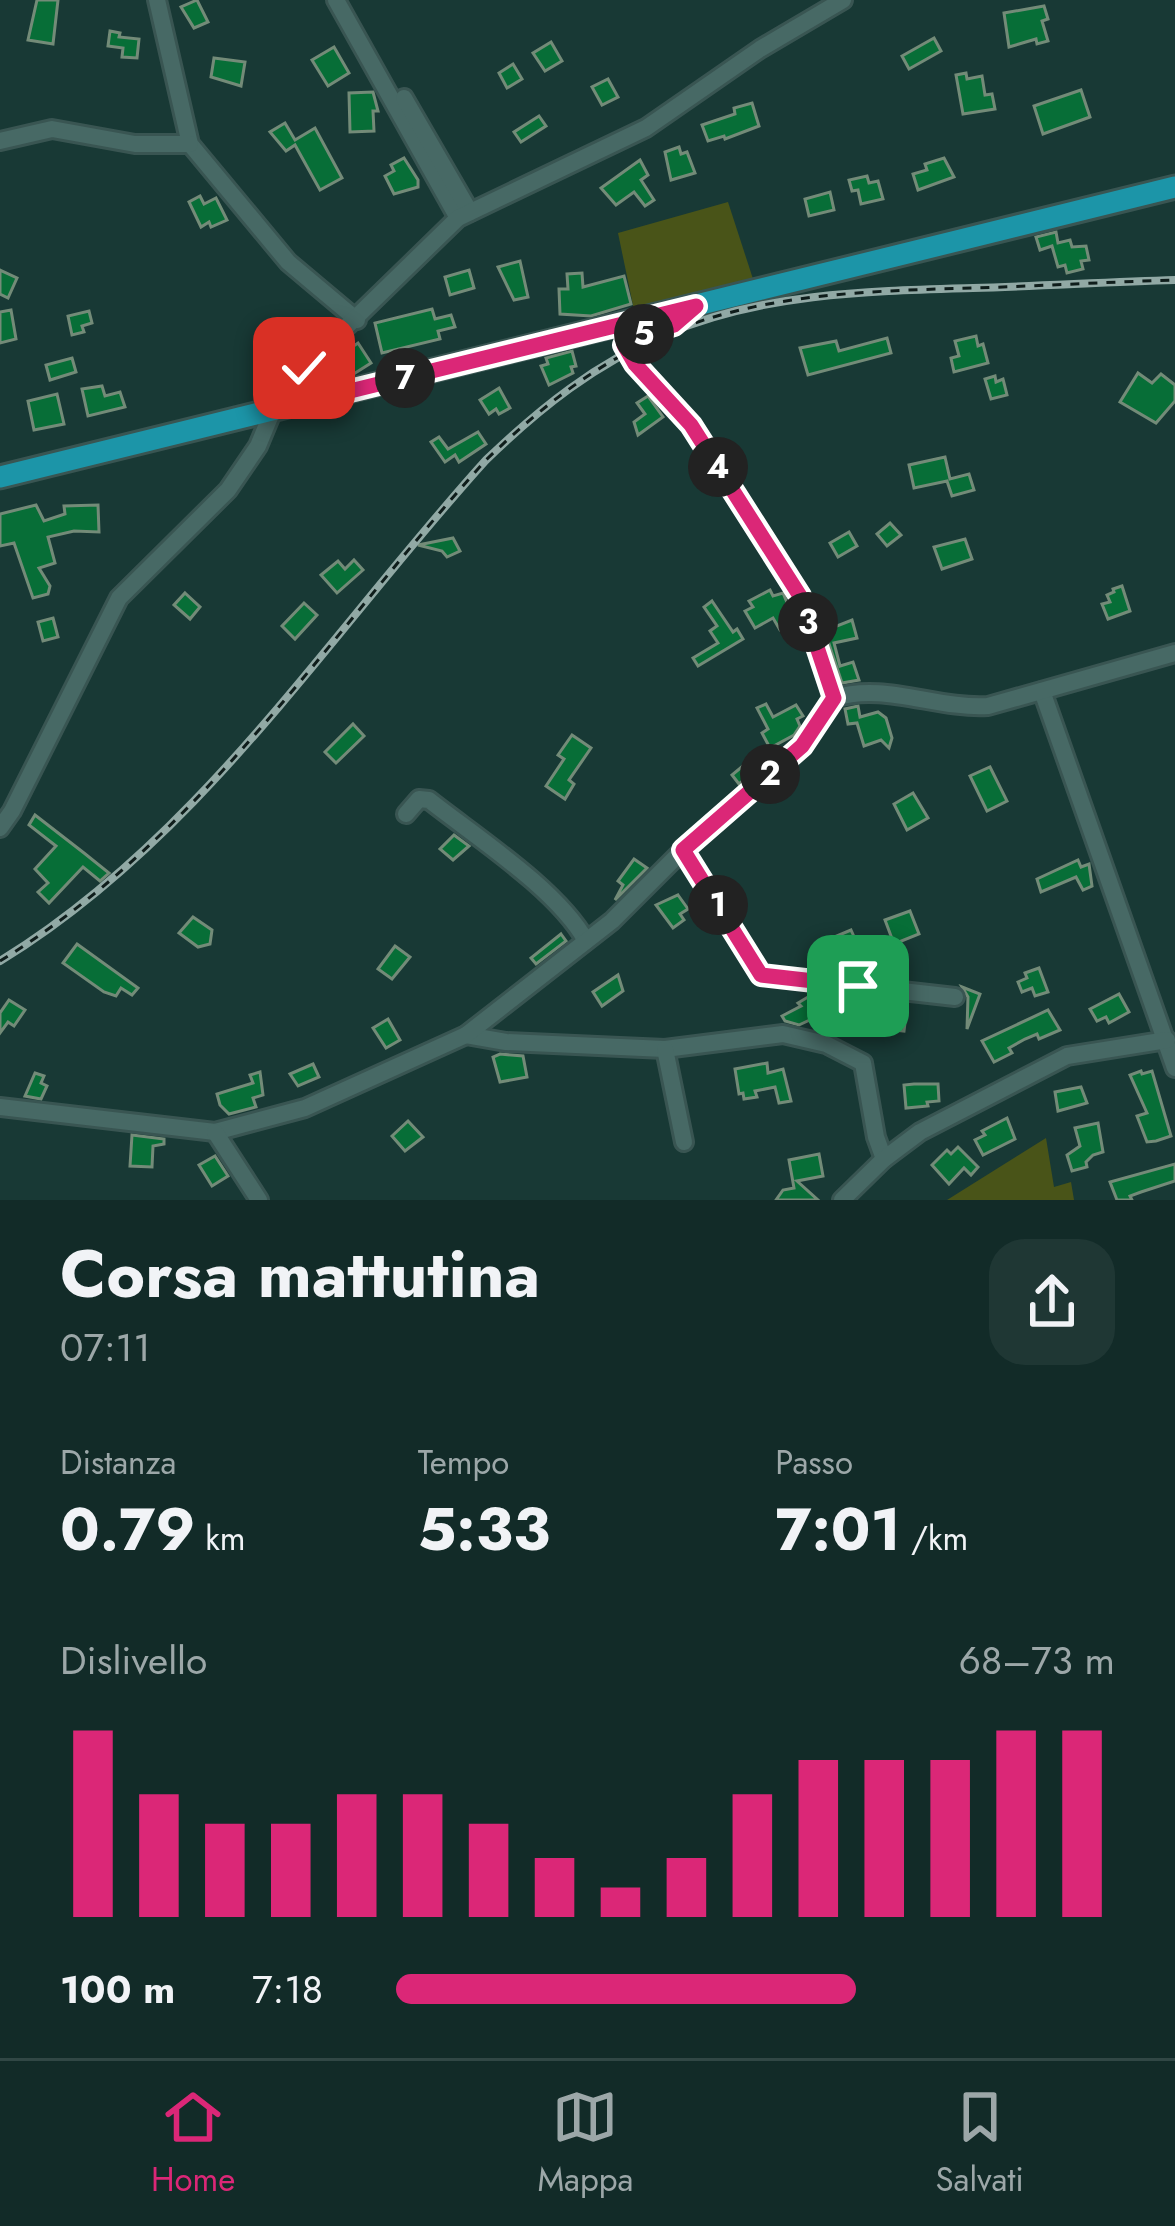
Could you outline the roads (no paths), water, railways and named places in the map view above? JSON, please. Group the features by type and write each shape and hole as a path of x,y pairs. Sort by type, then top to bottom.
{"main road":[{"path":"0,477 1175,187"}],"street":[{"path":"158,0 190,144 288,262 357,320"},
{"path":"336,0 464,215"},
{"path":"347,0 464,215"},
{"path":"0,828 119,598 228,490 304,368 464,215 646,128 760,49 843,0"},
{"path":"0,140 52,129 135,144 190,144"},
{"path":"696,306 674,325 627,339 624,345 635,364 691,425 800,596 834,698"},
{"path":"0,1107 215,1132 305,1108 466,1035 650,886 683,850 802,746 834,698 856,691 877,692 956,708 988,706 1175,653"},
{"path":"1042,691 1175,1068"},
{"path":"406,814 419,799 430,800 553,899 586,941"},
{"path":"683,850 761,975 955,997"},
{"path":"466,1035 506,1042 665,1049 783,1034 863,1063 884,1159"},
{"path":"842,1200 920,1132 1067,1056 1167,1040"},
{"path":"665,1049 685,1142"},
{"path":"215,1132 259,1200"}],"railway":[{"path":"0,961 72,911 139,855 260,729 486,460 548,405 616,359 703,320 778,302 895,291 1175,280"}]}
